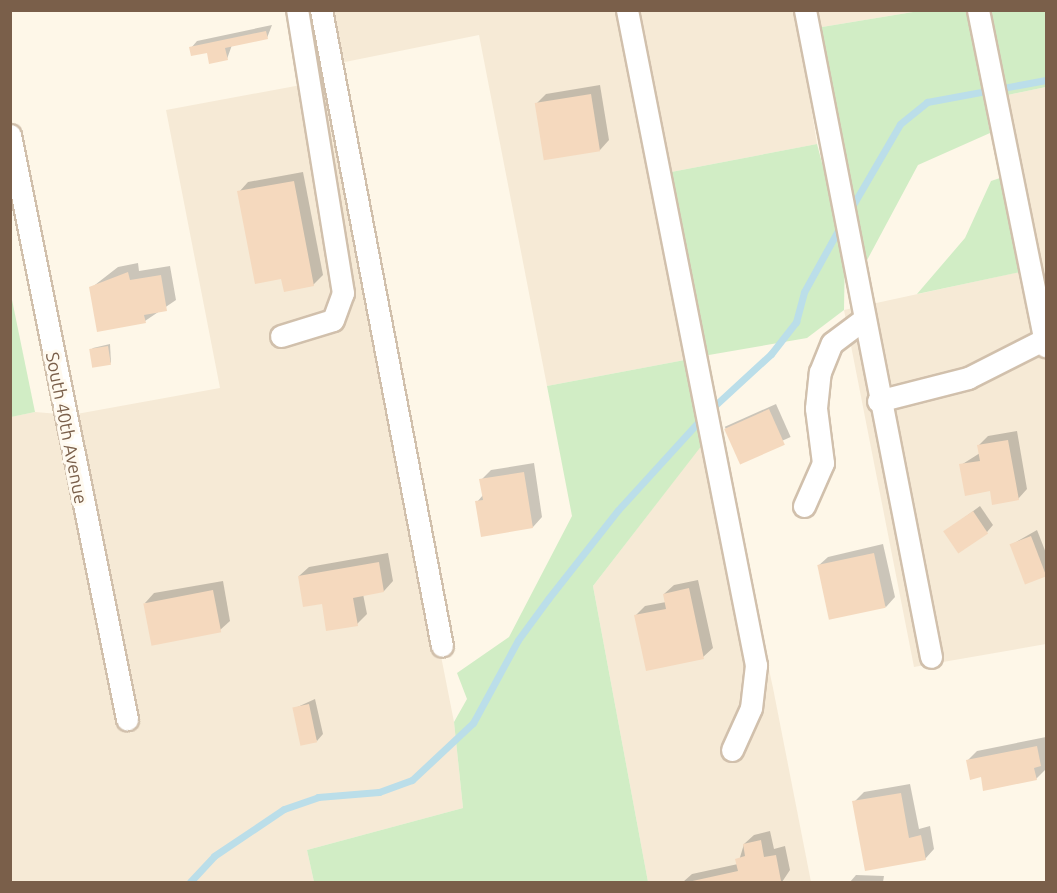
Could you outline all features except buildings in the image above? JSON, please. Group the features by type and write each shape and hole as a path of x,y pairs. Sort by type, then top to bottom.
{"street":[{"path":"281,336 333,320 344,293 297,10"},
{"path":"321,10 442,646"},
{"path":"627,10 756,665 751,708 732,750"},
{"path":"805,10 878,401 931,657"},
{"path":"878,401 968,378 1046,343 978,10"},
{"name":"South 40th Avenue","path":"10,135 127,719"},
{"path":"804,506 823,463 816,408 820,372 832,343 863,320"}],"shaded area":[{"path":"813,10 919,11 816,28"},
{"path":"288,11 314,11 454,722 463,808 307,850 314,882 11,882 10,417 35,412 71,415 220,388 166,110 301,85"},
{"path":"328,11 621,11 690,359 547,386 479,35 340,63"},
{"path":"635,11 796,11 817,144 666,173"},
{"path":"1046,87 1046,644 914,667 844,310 1038,268 1003,96"},
{"path":"716,426 773,688 811,882 648,882 593,586"}],"green space":[{"path":"919,11 969,11 990,133 918,165 865,264 816,28"},
{"path":"986,11 1046,11 1046,87 1003,96"},
{"path":"817,144 845,250 844,310 807,338 703,356 666,173"},
{"path":"1003,177 1025,271 917,294 965,238 991,181"},
{"path":"11,295 35,412 10,417"},
{"path":"690,359 706,440 593,586 648,882 314,882 307,850 463,808 454,722 467,699 457,673 509,637 572,516 547,386"}],"waterway":[{"path":"850,210 900,124 927,102 1046,80"},
{"path":"710,410 771,354 796,322 804,292 841,225"},
{"path":"190,882 214,856 284,809 318,797 379,792 412,780 473,723 518,640 548,599 618,510 702,418"}]}
